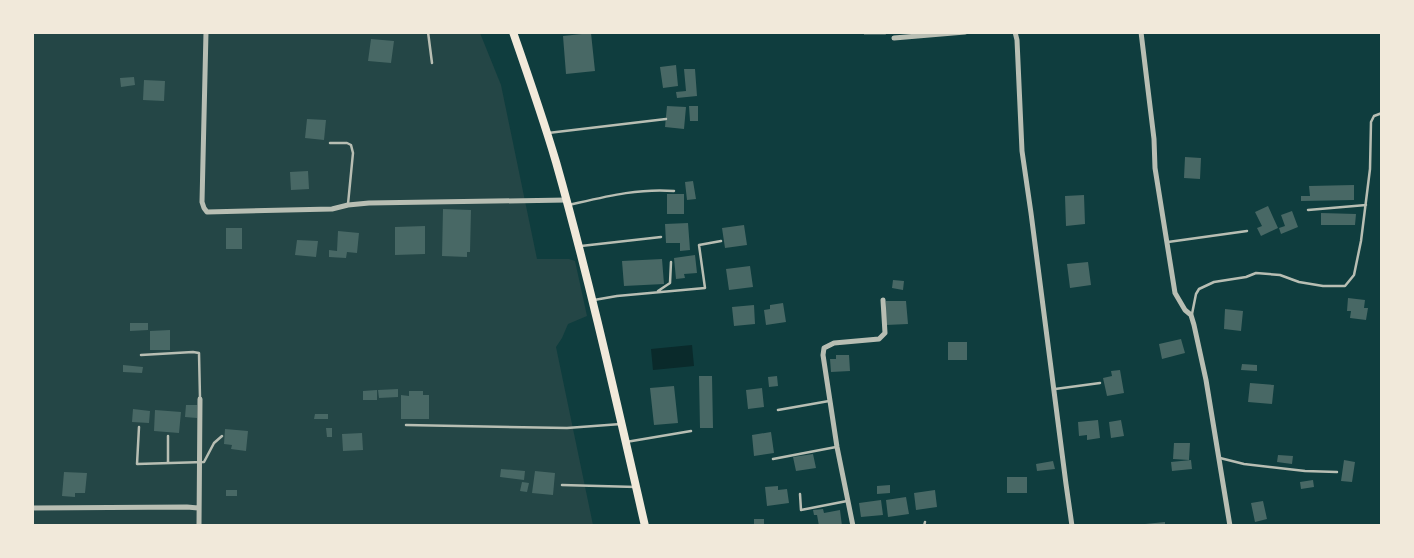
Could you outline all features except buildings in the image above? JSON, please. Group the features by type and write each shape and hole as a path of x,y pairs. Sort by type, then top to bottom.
{"main road":[{"path":"513,32 547,133 579,247 645,526"}],"street":[{"path":"206,32 202,202 208,212 332,209 369,203 567,203"},
{"path":"894,38 965,32"},
{"path":"1016,32 1018,40 1022,151 1072,526"},
{"path":"1141,32 1154,139 1155,168 1175,293 1191,316 1206,380 1230,526"},
{"path":"853,526 837,447 823,355 824,348 834,343 879,339 882,337 885,334 883,300"},
{"path":"199,526 198,462 200,399"},
{"path":"32,508 198,508"}],"lane":[{"path":"428,32 432,63"},
{"path":"1191,316 1194,300 1199,289 1214,282 1246,277 1256,273 1280,275 1299,282 1323,286 1345,286 1354,275 1357,264 1370,169 1371,122 1374,116 1382,113"},
{"path":"547,133 666,118"},
{"path":"330,143 347,143 351,145 353,153 348,205"},
{"path":"567,203 638,191 674,190"},
{"path":"1308,210 1366,205"},
{"path":"1166,242 1247,231"},
{"path":"579,247 661,237"},
{"path":"592,301 617,296 705,288 699,245 721,241"},
{"path":"657,292 670,283 671,262"},
{"path":"141,355 199,353 200,399"},
{"path":"1054,390 1100,383"},
{"path":"778,410 830,401"},
{"path":"406,426 566,428 622,424"},
{"path":"138,427 137,464 204,462 214,443 222,436"},
{"path":"626,443 691,431"},
{"path":"168,436 168,463"},
{"path":"772,459 837,447"},
{"path":"1219,458 1244,464 1305,471 1337,472"},
{"path":"562,485 636,488"},
{"path":"800,494 801,510 848,500"}],"shaded area":[{"path":"33,33 480,33 501,85 537,259 569,259 575,261 587,316 568,324 556,347 593,525 33,525"},
{"path":"692,345 694,366 653,370 651,349"}]}
